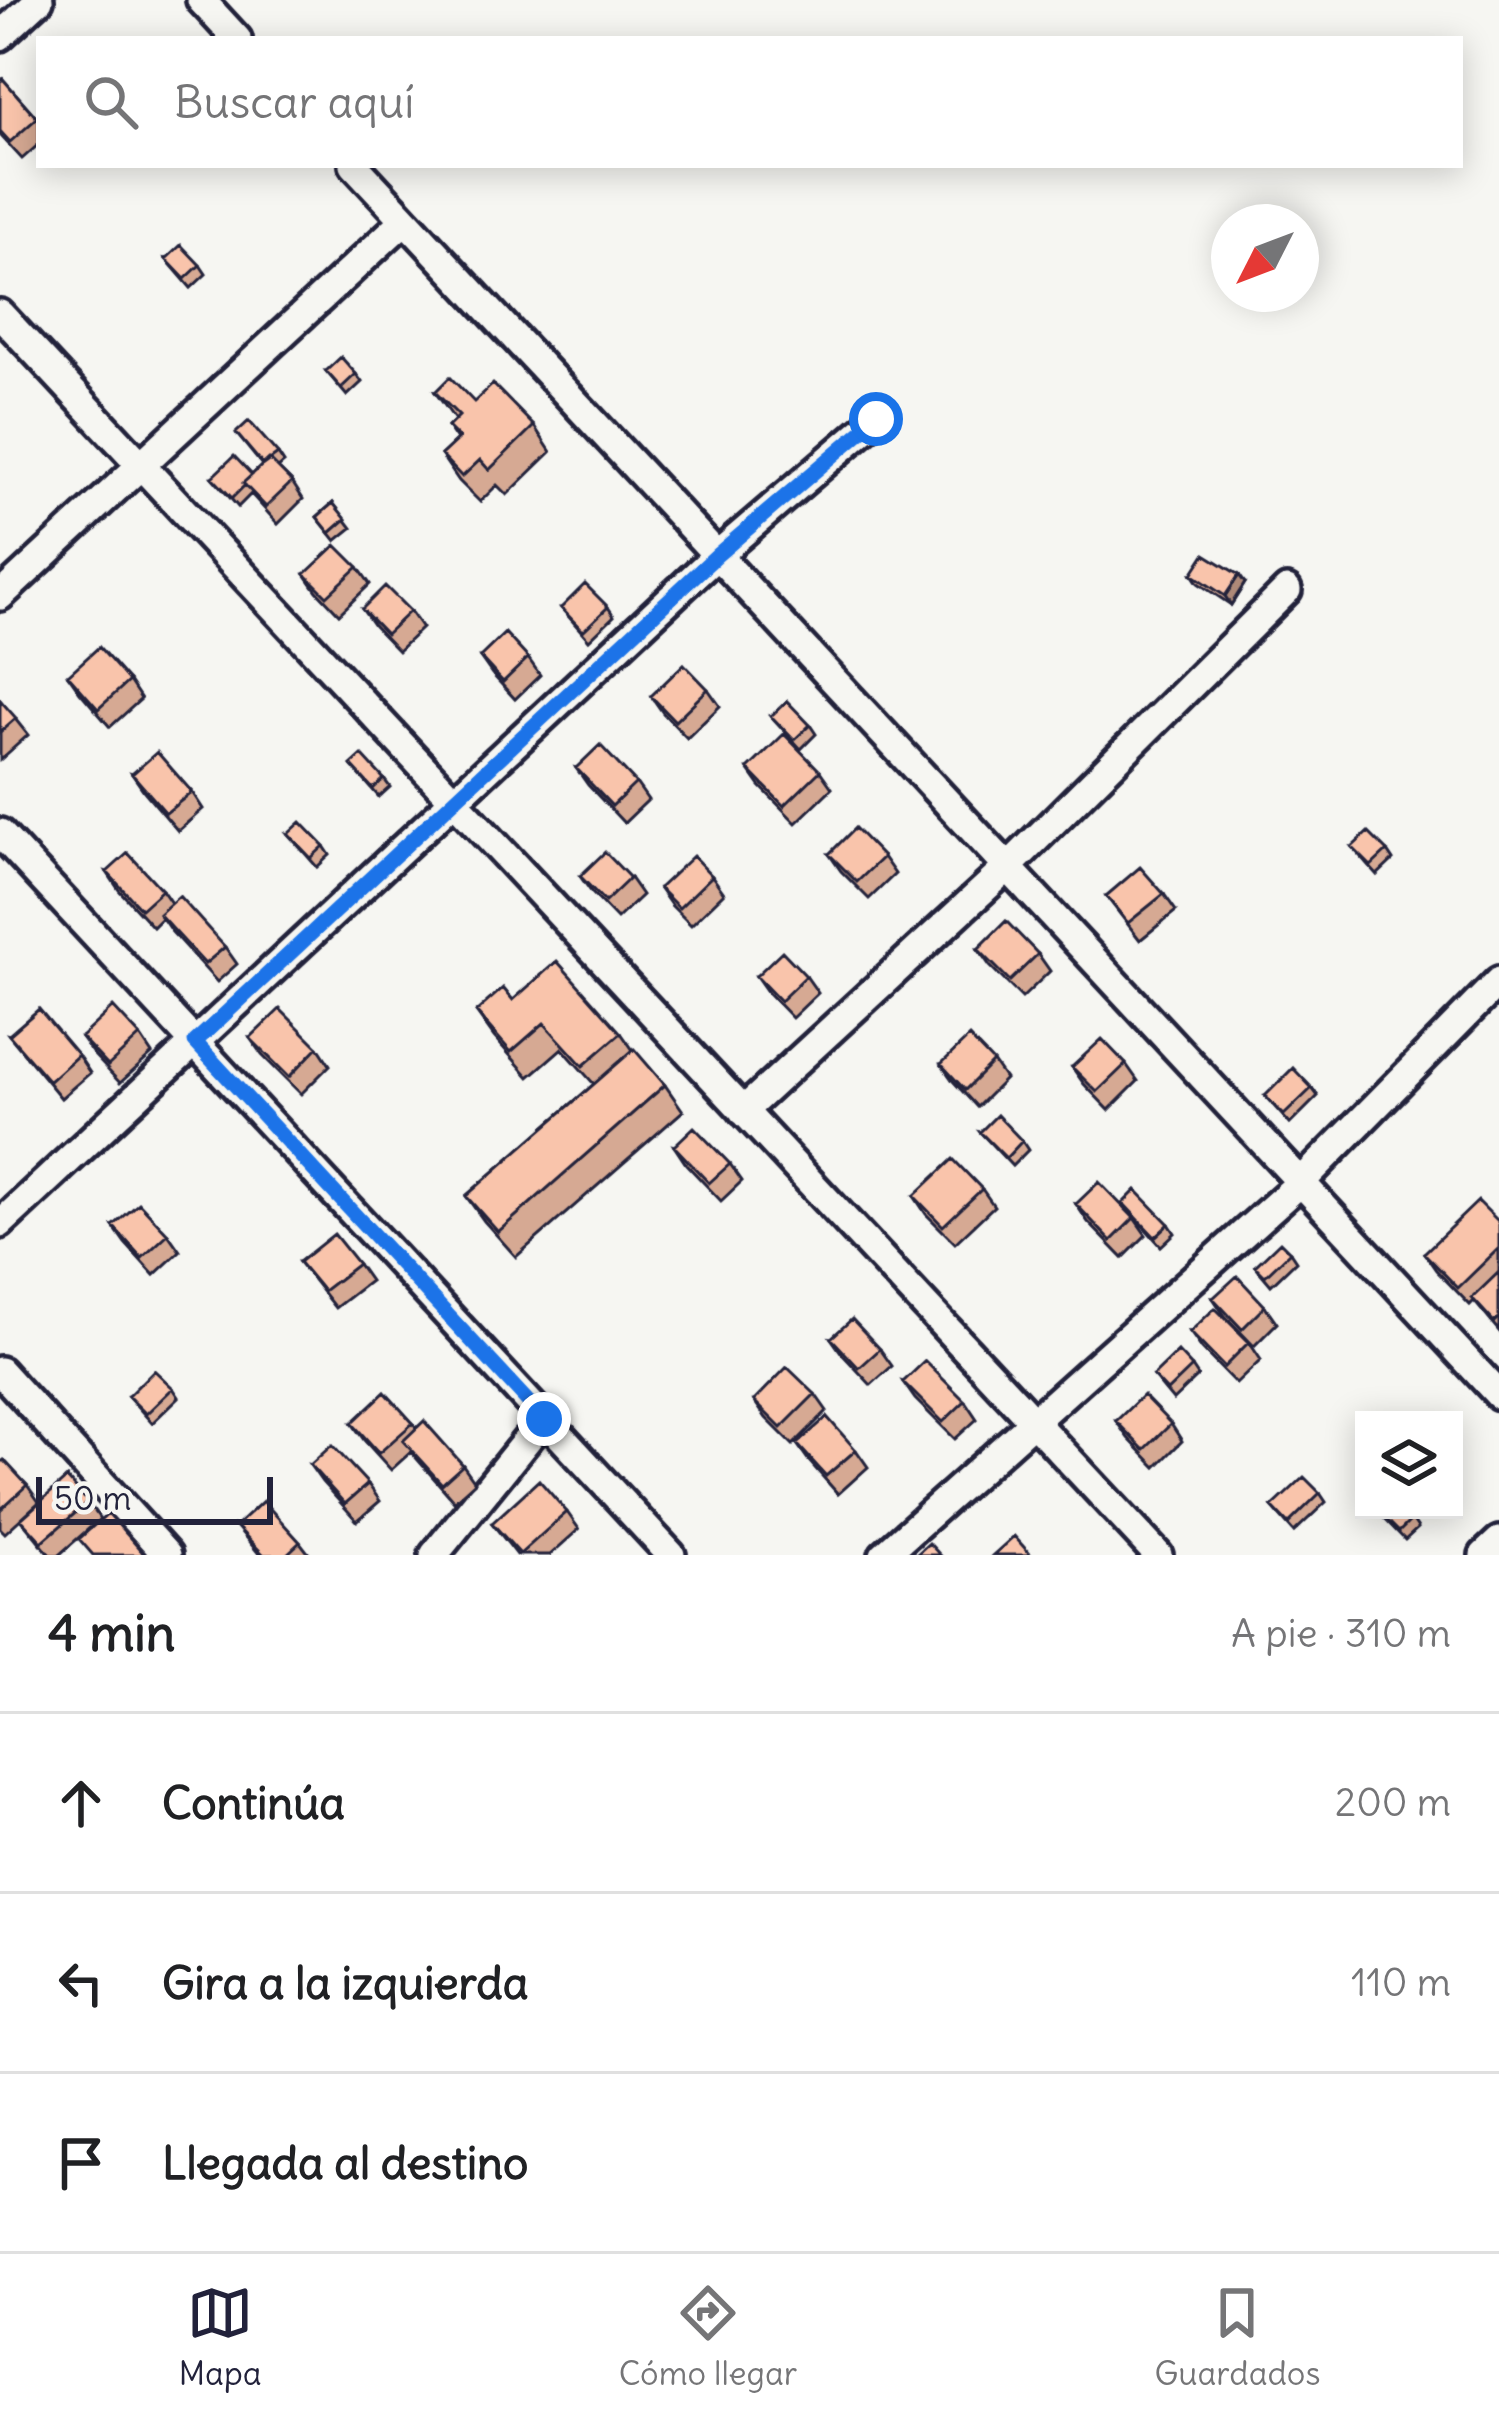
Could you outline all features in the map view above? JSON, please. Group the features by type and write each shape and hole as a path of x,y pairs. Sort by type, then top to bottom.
{"street":[{"path":"0,36 39,0"},
{"path":"201,0 234,36"},
{"path":"357,168 1499,1395"},
{"path":"0,596 405,220"},
{"path":"0,314 1158,1555"},
{"path":"0,1224 717,555 876,419"},
{"path":"743,1111 1007,868 1287,590"},
{"path":"0,833 671,1555"},
{"path":"884,1555 1300,1184 1499,981"},
{"path":"0,1371 167,1555"},
{"path":"434,1555 544,1419"},
{"path":"1484,1555 1499,1541"}],"building":[{"path":"3,79 36,117 10,142 0,131"},
{"path":"181,245 200,265 185,279 166,259"},
{"path":"341,357 356,374 341,388 326,371"},
{"path":"450,377 474,402 493,384 534,426 489,470 480,460 462,477 441,455 459,438 448,427 459,416 435,392"},
{"path":"249,421 278,454 263,465 236,433"},
{"path":"234,456 252,475 232,498 212,477"},
{"path":"269,459 292,482 266,507 243,483"},
{"path":"333,503 346,519 330,533 317,517"},
{"path":"336,545 358,567 327,596 305,574"},
{"path":"1205,554 1239,575 1225,596 1192,574"},
{"path":"585,584 608,607 583,631 561,608"},
{"path":"385,586 410,611 386,634 362,609"},
{"path":"505,633 528,658 503,682 480,657"},
{"path":"99,647 129,681 98,709 68,675"},
{"path":"684,664 708,689 675,721 651,696"},
{"path":"0,700 16,718 0,732"},
{"path":"787,701 810,725 794,740 771,716"},
{"path":"784,734 820,771 784,806 748,769"},
{"path":"600,745 636,783 612,806 576,768"},
{"path":"157,752 192,792 166,813 132,774"},
{"path":"362,755 384,779 373,789 351,765"},
{"path":"301,822 324,846 311,858 288,834"},
{"path":"855,828 883,857 857,882 829,854"},
{"path":"1368,832 1387,851 1371,866 1352,847"},
{"path":"605,852 630,878 605,902 580,876"},
{"path":"128,853 162,890 141,909 107,872"},
{"path":"693,856 712,876 679,908 659,888"},
{"path":"1140,867 1164,894 1128,923 1106,896"},
{"path":"179,896 225,947 205,964 159,914"},
{"path":"1006,921 1038,954 1010,981 978,949"},
{"path":"782,951 806,976 780,1001 756,976"},
{"path":"557,961 621,1033 583,1066 544,1023 511,1052 476,1012 503,988 513,1000"},
{"path":"113,1007 140,1036 108,1066 81,1037"},
{"path":"39,1009 78,1055 49,1081 9,1035"},
{"path":"280,1009 318,1047 289,1077 250,1038"},
{"path":"969,1037 993,1062 965,1090 941,1064"},
{"path":"1102,1039 1126,1064 1097,1092 1072,1067"},
{"path":"634,1049 665,1085 498,1232 466,1196"},
{"path":"1293,1068 1312,1088 1284,1115 1265,1096"},
{"path":"997,1115 1022,1141 1006,1158 980,1132"},
{"path":"694,1127 730,1164 709,1183 674,1146"},
{"path":"953,1159 982,1189 943,1226 914,1196"},
{"path":"1099,1182 1134,1218 1111,1241 1076,1204"},
{"path":"1136,1190 1169,1224 1155,1237 1123,1203"},
{"path":"1478,1201 1499,1222 1499,1248 1458,1288 1424,1253"},
{"path":"139,1203 168,1234 142,1258 113,1226"},
{"path":"334,1234 358,1264 323,1291 299,1262"},
{"path":"1280,1242 1290,1252 1265,1276 1255,1266"},
{"path":"1499,1272 1499,1317 1494,1322 1472,1298"},
{"path":"1237,1276 1265,1306 1242,1329 1213,1298"},
{"path":"1215,1308 1249,1342 1224,1367 1190,1332"},
{"path":"852,1319 880,1349 859,1368 831,1338"},
{"path":"1178,1352 1192,1367 1167,1391 1153,1376"},
{"path":"925,1361 965,1401 943,1422 903,1382"},
{"path":"787,1367 815,1394 781,1428 754,1401"},
{"path":"154,1370 173,1388 146,1414 128,1396"},
{"path":"385,1392 413,1423 379,1453 352,1423"},
{"path":"1143,1395 1171,1424 1144,1450 1116,1421"},
{"path":"827,1417 856,1450 826,1476 797,1444"},
{"path":"424,1421 463,1465 442,1484 403,1441"},
{"path":"332,1445 368,1484 345,1504 310,1465"},
{"path":"4,1460 27,1485 0,1510 0,1463"},
{"path":"1304,1477 1320,1493 1288,1524 1272,1507"},
{"path":"67,1478 88,1502 42,1542 21,1519"},
{"path":"539,1480 567,1512 520,1554 492,1523"},
{"path":"263,1501 300,1542 286,1555 264,1555 236,1526"},
{"path":"108,1513 145,1555 93,1555 79,1539"},
{"path":"1386,1519 1412,1519 1399,1532"},
{"path":"1014,1536 1031,1555 993,1555"},
{"path":"929,1543 940,1555 916,1555"}],"route":[{"path":"544,1419 195,1042 717,555 876,419"}]}
